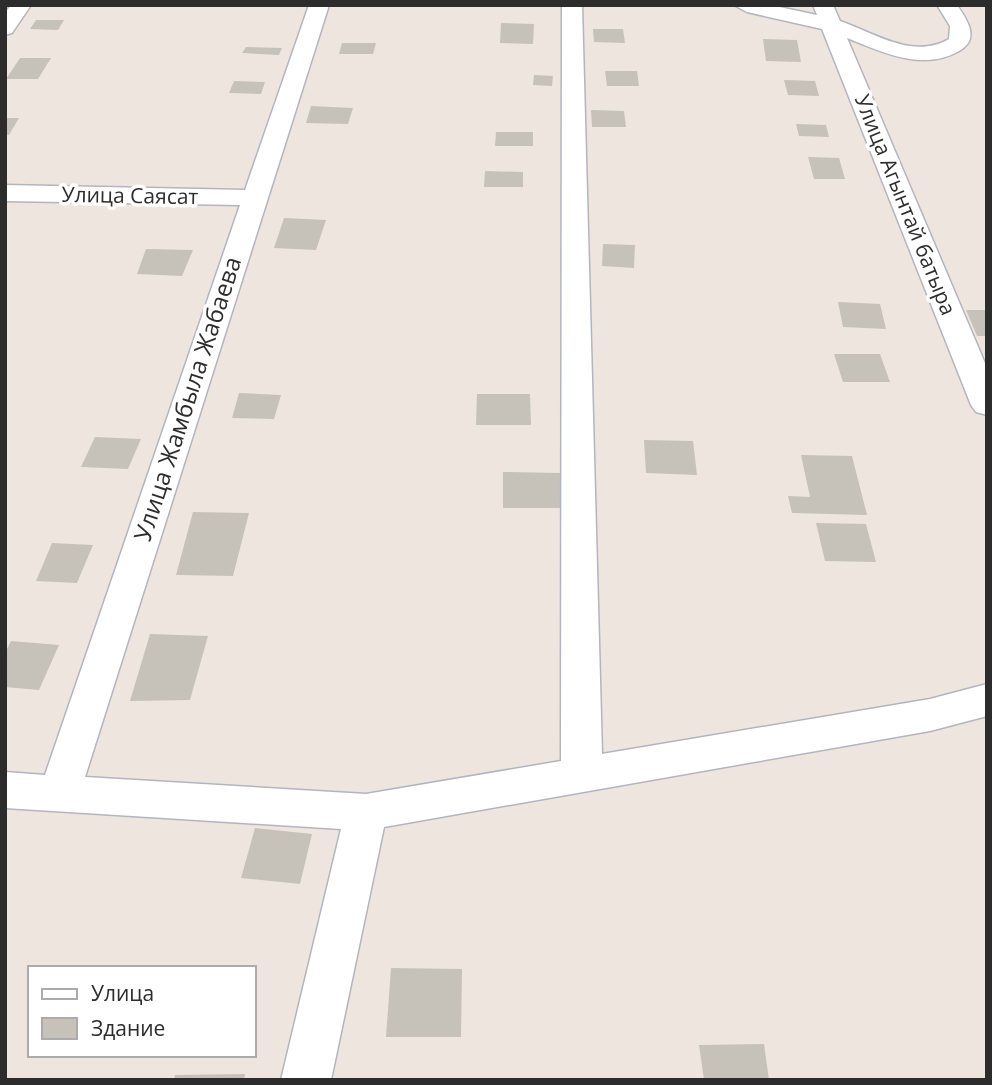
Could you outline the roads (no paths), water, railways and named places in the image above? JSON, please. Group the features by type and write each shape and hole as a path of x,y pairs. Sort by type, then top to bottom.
{"street":[{"name":"Улица Жамбыла Жабаева","path":"59,794 319,5"},
{"path":"572,5 582,775"},
{"path":"744,5 827,15 904,53 950,50 960,42 960,26 947,5"},
{"path":"5,29 15,9"},
{"name":"Улица Агынтай батыра","path":"827,15 987,405"},
{"name":"Улица Саясат","path":"5,193 255,198"},
{"path":"5,790 366,812 930,715 987,701"},
{"path":"306,1080 366,812"}]}
